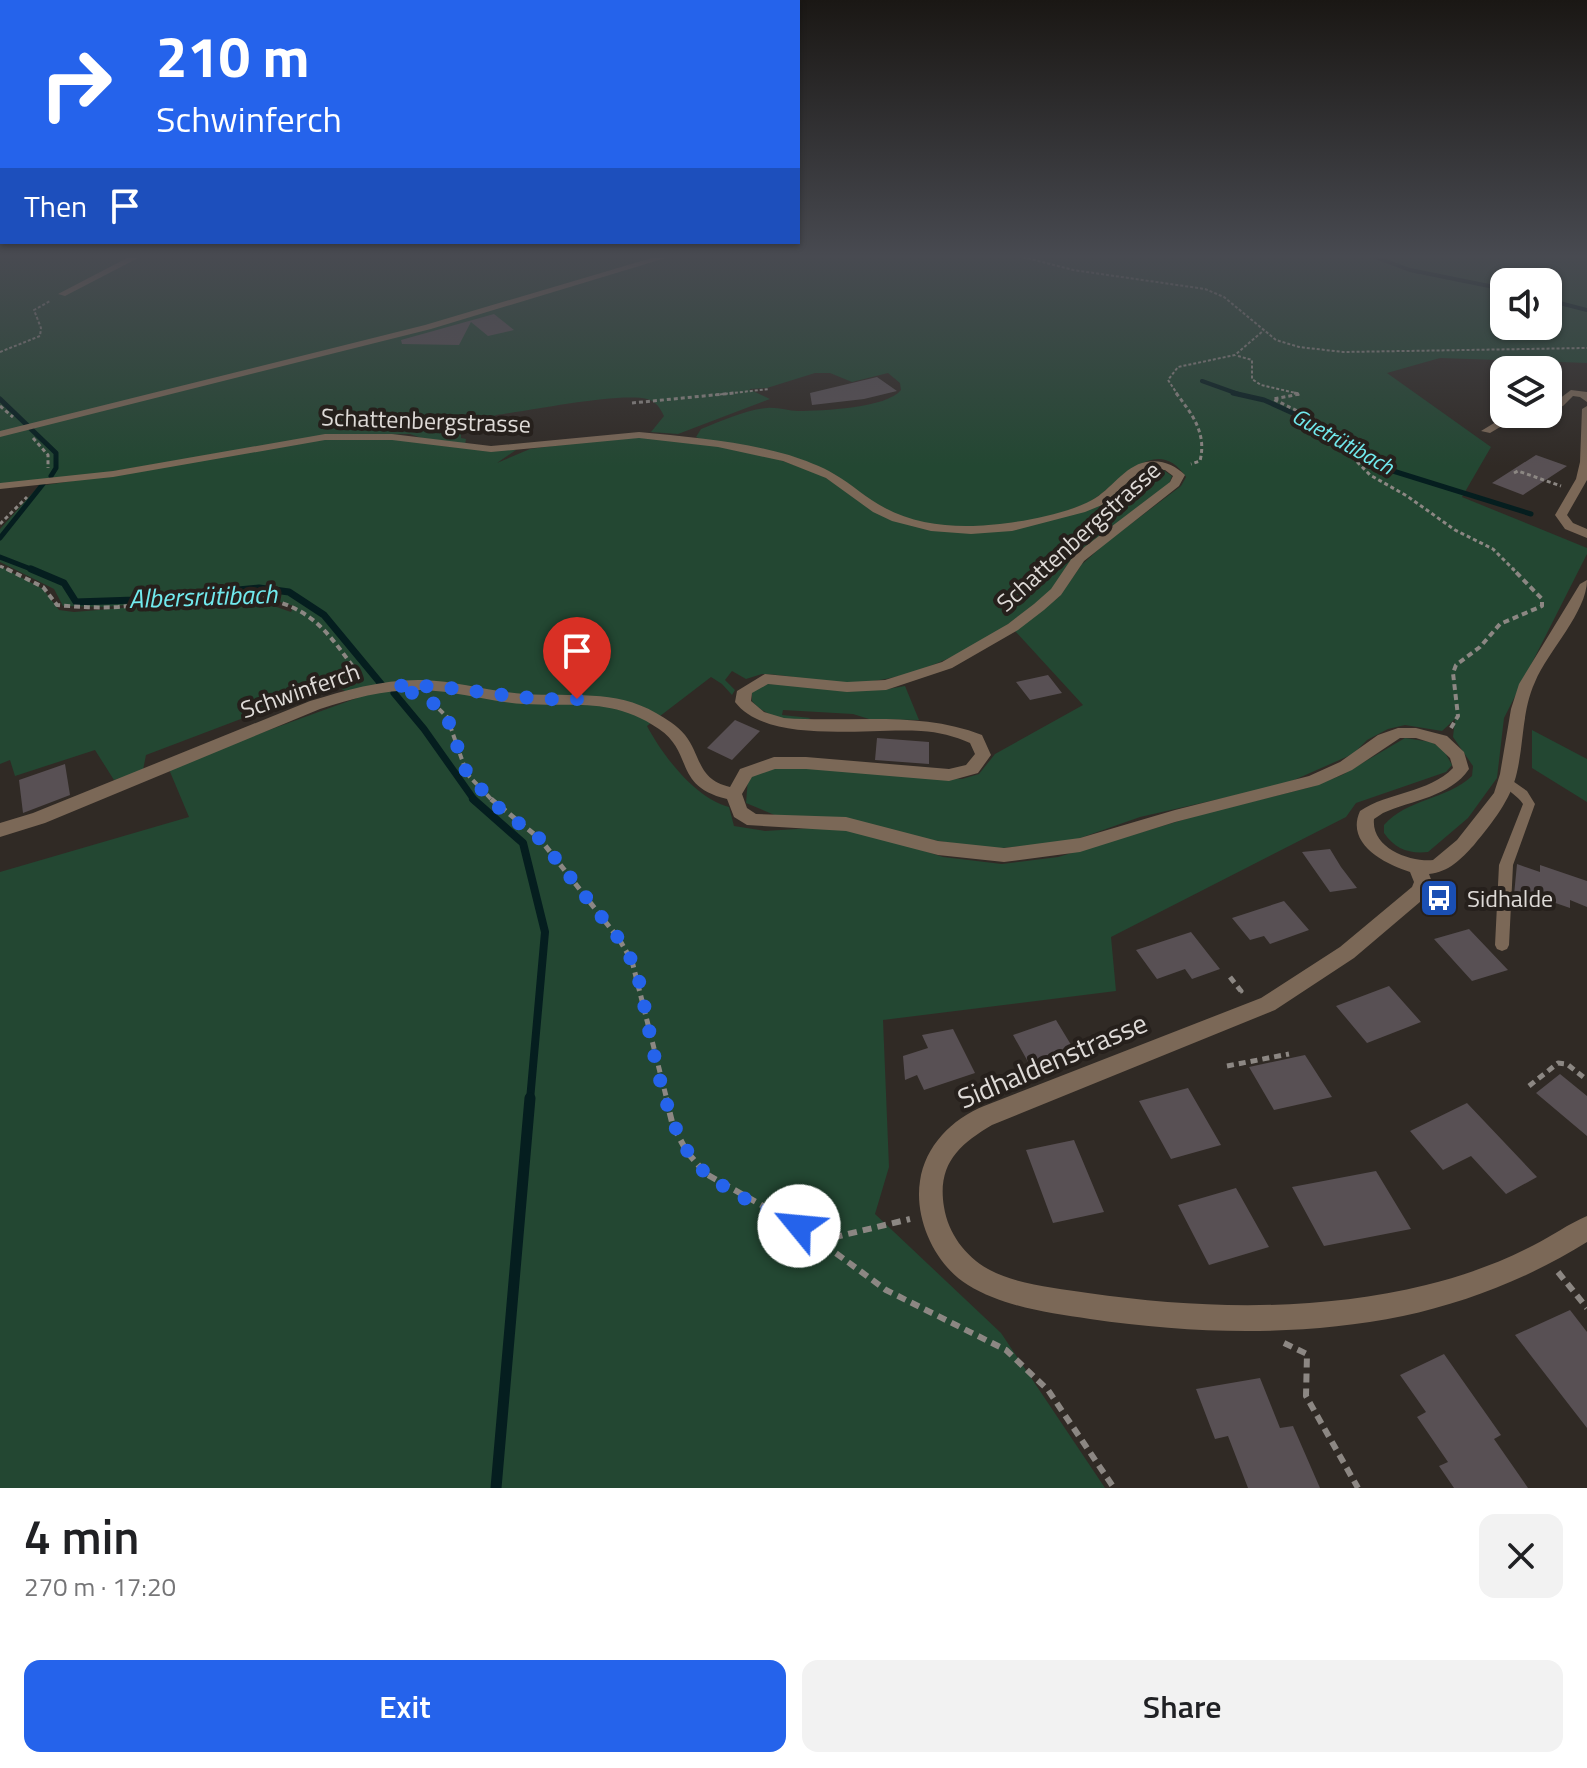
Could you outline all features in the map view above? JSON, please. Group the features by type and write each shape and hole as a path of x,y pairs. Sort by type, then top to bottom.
{"street":[{"path":"0,434 430,326"},
{"path":"1562,401 1571,393 1586,395"},
{"path":"1587,409 1586,462 1582,479 1561,515 1569,526 1587,534"},
{"path":"1486,431 1491,428"},
{"name":"Schattenbergstrasse","path":"0,486 167,465 325,437 392,437 491,449 648,435 739,447 786,458 830,476 877,509 896,518 931,527 971,530 1012,527 1081,509 1098,502 1140,467 1153,464 1172,469 1179,475 1175,484 1079,558 1049,600 1013,627 965,656 930,673 886,685 847,687 765,679 753,684 743,696 751,711 788,723 924,726 963,732 976,739 983,749 978,766 949,775 774,763 746,773 734,794"},
{"path":"734,794 740,812 753,820 834,822 938,848 988,854 1023,854 1080,845 1175,816 1313,781 1346,766 1391,735 1416,733 1441,740 1458,756 1461,763 1458,774 1441,784 1378,808 1364,821 1367,834 1381,851 1417,867 1433,867 1446,861 1491,810 1507,782 1511,746 1526,684 1587,584"},
{"name":"Schwinferch","path":"0,830 39,818 315,705 358,692 395,686 425,685 525,699 620,701 675,732 696,775 706,787 734,794"},
{"name":"Sidhaldenstrasse","path":"1417,867 1423,882 1420,891 1341,959 1297,988 1268,1004 984,1117 963,1129 941,1151 933,1170 932,1214 940,1236 953,1256 977,1276 997,1286 1046,1299 1136,1312 1207,1317 1273,1317 1403,1303 1509,1271 1587,1228"}],"lane":[{"path":"1502,945 1506,865 1529,804 1523,794 1507,782"}],"path":[{"path":"0,352 36,339 40,326"},
{"path":"1260,326 1276,340 1299,347 1343,352 1587,348"},
{"path":"1172,469 1200,461 1205,450 1195,415 1178,398 1168,380 1178,367 1206,365 1238,356 1264,330"},
{"path":"1238,356 1252,360 1252,379 1261,385 1300,394 1273,399 1316,420 1370,475 1407,496 1455,530 1493,549 1542,599 1542,606 1500,624 1480,647 1456,665 1453,673 1458,716 1441,740"},
{"path":"632,403 769,389"},
{"path":"39,445 48,455 48,468 40,482"},
{"path":"1514,473 1518,471 1555,484"},
{"path":"0,524 28,497"},
{"path":"0,566 43,587 57,605 77,609 112,609 230,597 254,597 282,604 308,616 365,681"},
{"path":"395,686 401,691 425,695 447,717 467,774 501,810 540,839 619,939 639,981 673,1126 687,1152 706,1174 819,1241 886,1290 1006,1350 1023,1363 1077,1429 1114,1488"},
{"path":"1228,997 1241,991 1230,977"},
{"path":"1227,1066 1289,1054"},
{"path":"1529,1086 1558,1063 1567,1064 1587,1080"},
{"path":"819,1241 932,1214"},
{"path":"1543,1254 1587,1308"},
{"path":"1273,1317 1281,1341 1307,1354 1306,1396 1358,1488"}],"green space":[{"path":"0,326 1490,326 1490,340 1562,340 1562,326 1587,326 1587,363 1562,362 1562,356 1490,356 1490,360 1440,358 1387,373 1491,447 1462,497 1587,548 1587,554 1504,718 1497,778 1468,818 1428,852 1398,847 1384,833 1384,825 1403,810 1450,790 1472,776 1473,766 1453,737 1455,719 1442,731 1405,725 1388,729 1367,740 1353,754 1285,784 1140,817 1069,842 991,849 777,816 746,803 748,778 771,768 804,768 962,779 979,774 995,754 1083,705 1015,631 1059,597 1087,557 1181,486 1186,477 1173,464 1161,459 1148,461 1097,497 1065,512 1002,526 971,528 906,518 867,499 830,473 798,459 721,445 696,437 701,429 759,409 822,410 882,401 901,390 900,383 888,373 852,382 830,373 815,373 767,388 749,389 770,399 678,434 651,432 664,416 653,401 616,398 496,415 484,422 461,425 461,438 466,439 465,445 410,434 327,435 91,475 0,484"},
{"path":"644,437 702,443 766,455 822,475 891,520 930,530 976,533 1093,508 1149,469 1162,469 1172,476 1169,484 1067,578 993,634 953,656 911,673 866,682 840,683 762,674 746,679 732,671 725,680 735,690 732,695 711,677 647,726 671,762 692,785 704,795 729,807 734,826 765,831 829,827 878,836 943,857 1002,864 1058,857 1206,813 1311,787 1342,775 1405,738 1431,742 1443,749 1452,765 1446,772 1356,803 1346,817 1111,937 1116,991 883,1020 889,1167 875,1214 1001,1333 1105,1488 0,1488 0,872 189,817 168,767 357,698 333,684 146,755 143,770 114,780 95,750 15,776 10,760 0,764 0,566 43,589 59,610 74,612 231,599 265,603 291,612 294,606 256,595 235,594 106,607 63,606 54,589 0,562 0,529 39,486 294,443 339,438 397,439 477,450 516,450 497,463 530,449 611,438"},
{"path":"767,684 888,689 905,686 919,720 869,719 853,714 783,710 782,715 811,718 796,720 779,717 763,711 752,701 752,692"},
{"path":"1532,730 1587,759 1587,802 1532,768"}],"building":[{"path":"450,326 469,326 459,345 402,344 401,340"},
{"path":"476,326 510,326 514,330 488,336"},
{"path":"877,377 897,391 864,399 812,405 810,393"},
{"path":"1536,455 1567,466 1523,495 1492,483"},
{"path":"1048,675 1062,693 1030,700 1016,682"},
{"path":"735,720 760,731 732,760 707,748"},
{"path":"877,738 929,742 929,764 875,760"},
{"path":"65,764 70,795 23,813 19,780"},
{"path":"1330,849 1357,888 1330,892 1302,852"},
{"path":"1517,864 1540,872 1540,865 1587,881 1587,907 1570,900 1570,908 1538,897 1538,904 1514,895"},
{"path":"1284,901 1309,930 1270,944 1264,936 1250,940 1232,918"},
{"path":"1469,929 1508,970 1472,981 1434,939"},
{"path":"1191,932 1220,969 1192,979 1185,969 1157,979 1136,950"},
{"path":"1389,986 1421,1022 1367,1043 1336,1006"},
{"path":"1056,1020 1076,1053 1032,1069 1013,1035"},
{"path":"953,1029 975,1073 924,1090 917,1075 905,1080 903,1056 928,1048 922,1035"},
{"path":"1305,1055 1332,1097 1274,1110 1249,1067"},
{"path":"1560,1074 1587,1096 1587,1136 1536,1093"},
{"path":"1188,1088 1221,1145 1171,1159 1139,1101"},
{"path":"1467,1103 1537,1177 1506,1194 1471,1156 1443,1170 1410,1131"},
{"path":"1074,1140 1104,1212 1053,1223 1026,1150"},
{"path":"1376,1171 1411,1229 1324,1246 1292,1187"},
{"path":"1236,1188 1269,1247 1209,1265 1178,1205"},
{"path":"1570,1310 1587,1332 1587,1428 1515,1335"},
{"path":"1444,1354 1501,1435 1494,1439 1528,1488 1454,1488 1439,1466 1448,1462 1417,1417 1426,1412 1400,1375"},
{"path":"1260,1378 1280,1428 1293,1426 1320,1488 1248,1488 1228,1436 1215,1439 1196,1389"}],"waterway":[{"name":"Guetrütibach","path":"1202,381 1240,394"},
{"name":"Guetrütibach","path":"1233,393 1240,394"},
{"name":"Guetrütibach","path":"1240,394 1264,400 1335,432 1393,471 1531,514"},
{"path":"0,399 27,425"},
{"path":"31,429 56,453 56,468 51,476"},
{"name":"Albersrütibach","path":"0,538 43,484"},
{"name":"Albersrütibach","path":"0,557 33,570"},
{"name":"Albersrütibach","path":"33,570 64,583 76,602 135,600 259,588 289,592 324,615 382,685"},
{"path":"394,693 475,800"},
{"path":"475,800 523,843 545,932 530,1100"},
{"path":"496,1488 530,1098"}],"place":[{"name":"Sidhalde","path":"1439,898"}],"route":[{"path":"577,699 525,699 425,685 395,686 401,691 425,695 447,717 467,774 501,810 540,839 619,939 639,981 673,1126 687,1152 706,1174 730,1190 799,1226"}]}
